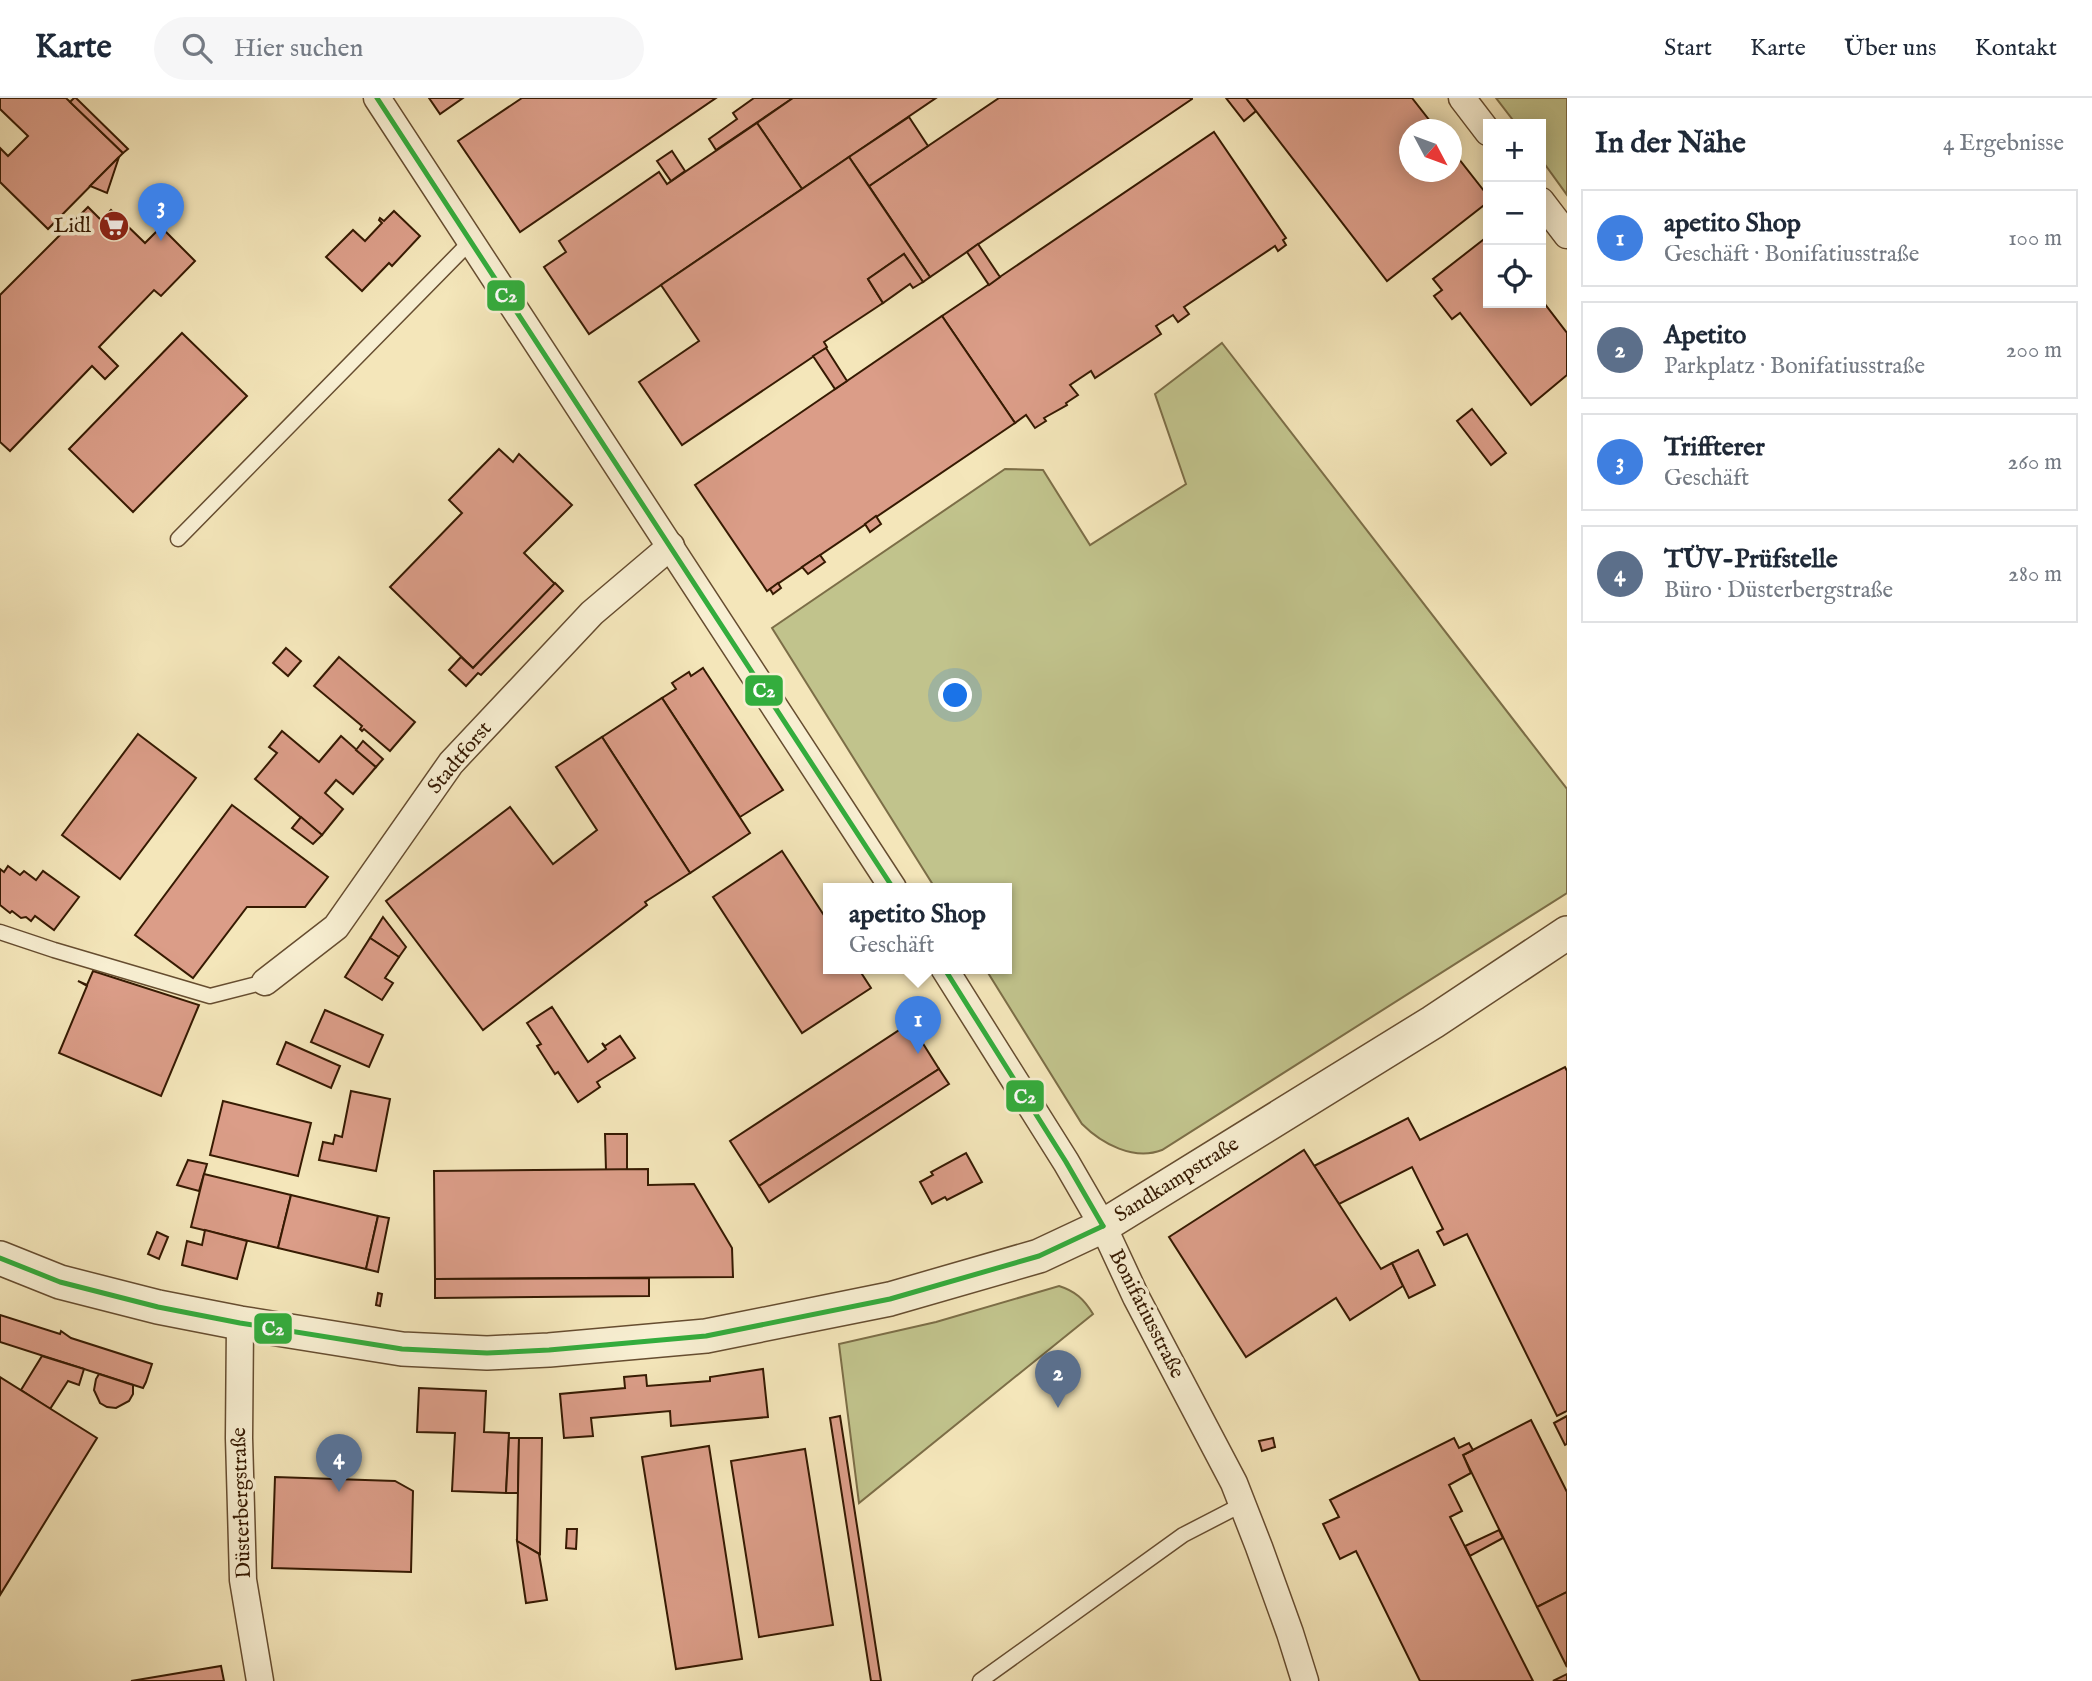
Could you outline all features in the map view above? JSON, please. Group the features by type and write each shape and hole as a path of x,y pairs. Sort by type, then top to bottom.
{"street":[{"path":"377,98 890,883"},
{"path":"1462,98 1483,125"},
{"path":"1546,208 1567,235"},
{"name":"Stadtforst","path":"265,982 336,927 451,763 592,613 671,546"},
{"name":"Sandkampstraße","path":"0,1258 60,1282 158,1307 240,1323 402,1349 487,1353 706,1336 890,1299 1039,1256 1102,1226 1564,941"},
{"name":"Bonifatiusstraße","path":"948,974 1066,1162 1102,1226 1131,1288 1234,1483 1305,1681"},
{"name":"Düsterbergstraße","path":"240,1323 239,1438 243,1580 260,1681"}],"lane":[{"path":"178,539 471,241"},
{"path":"0,932 210,996 265,982"},
{"path":"981,1681 1183,1535 1243,1504"}],"green space":[{"path":"1496,98 1567,98 1567,195 1546,166 1546,119 1512,119"},
{"path":"1222,343 1567,789 1567,893 1162,1150 1140,1153 1109,1144 1082,1124 989,974 1012,974 1012,883 932,883 772,628 1005,469 1043,470 1090,545 1186,484 1155,394"},
{"path":"1059,1286 1079,1296 1093,1314 859,1503 839,1344 936,1322"}],"building":[{"path":"0,98 66,98 123,153 48,229 0,182 0,148 8,156 28,136 0,109"},
{"path":"74,98 128,149 123,153 70,102"},
{"path":"429,98 463,98 440,114"},
{"path":"522,98 716,98 520,232 458,141"},
{"path":"754,98 793,98 716,150 709,139 737,119 733,113"},
{"path":"793,98 936,98 802,189 757,123"},
{"path":"999,98 1192,99 930,277 869,186"},
{"path":"1226,98 1246,98 1256,111 1244,121"},
{"path":"1246,98 1412,98 1428,119 1399,119 1399,182 1462,182 1462,163 1483,190 1483,206 1387,281"},
{"path":"909,117 928,146 869,186 849,157"},
{"path":"757,123 802,189 589,334 544,267 566,252 559,241 659,172 667,184"},
{"path":"1214,132 1286,238 1283,240 1286,245 1278,251 1275,246 1184,307 1189,314 1178,322 1173,315 1156,326 1161,334 1095,378 1091,371 1070,385 1078,395 1066,403 1067,405 1044,418 1046,421 1035,428 1026,415 1015,423 942,316"},
{"path":"672,151 685,171 671,181 657,161"},
{"path":"119,157 107,193 90,186"},
{"path":"849,157 930,277 923,282 904,254 868,279 883,303 824,342 826,348 682,445 639,382 699,341 661,285"},
{"path":"88,207 102,221 111,210 145,243 161,227 195,261 161,296 154,290 99,347 118,366 105,379 92,366 10,451 0,442 0,295"},
{"path":"394,211 420,236 392,266 389,263 362,291 326,257 353,230 365,241 382,223 380,218 384,221"},
{"path":"1483,240 1483,308 1546,308 1546,306 1567,333 1567,375 1531,405 1460,313 1452,319 1434,296 1442,290 1433,279"},
{"path":"978,244 1000,277 989,285 967,252"},
{"path":"904,254 923,282 913,288 910,284 883,303 868,279"},
{"path":"942,316 1015,423 767,591 695,485"},
{"path":"182,333 247,396 133,512 69,449"},
{"path":"826,348 847,381 835,389 813,356"},
{"path":"1472,409 1506,453 1491,465 1457,421"},
{"path":"499,449 513,462 519,454 572,505 524,553 555,584 473,668 390,587 462,513 449,500"},
{"path":"876,516 881,524 870,532 865,524"},
{"path":"820,555 825,562 808,574 802,567"},
{"path":"555,583 563,591 481,675 478,673 466,686 449,670 461,657 473,668"},
{"path":"778,583 781,588 773,594 770,589"},
{"path":"286,648 301,661 288,676 273,663"},
{"path":"339,657 415,722 390,751 364,729 362,731 362,726 314,686"},
{"path":"703,668 783,790 740,817 662,698 676,689 672,683 689,672 691,676"},
{"path":"662,698 750,833 690,873 602,737"},
{"path":"282,731 319,762 341,736 376,767 353,794 336,780 325,793 343,809 322,835 255,779 277,753 269,747"},
{"path":"138,734 196,778 120,879 62,835"},
{"path":"602,737 690,873 645,902 647,905 483,1030 386,901 510,807 553,864 597,830 556,767"},
{"path":"363,741 383,759 376,767 356,750"},
{"path":"232,805 328,877 305,907 247,907 193,978 135,935"},
{"path":"301,817 322,835 313,844 292,828"},
{"path":"782,851 823,914 823,974 862,974 871,988 802,1033 713,897"},
{"path":"8,866 20,875 24,871 36,880 43,871 79,897 54,930 35,916 31,921 26,917 21,918 0,905 0,869 4,872"},
{"path":"383,917 406,947 399,957 370,938"},
{"path":"370,938 399,957 385,978 393,983 382,1000 345,977"},
{"path":"93,971 199,1005 161,1096 59,1053 87,986 78,981 87,985"},
{"path":"552,1007 588,1062 606,1049 602,1043 605,1046 620,1036 635,1058 597,1082 600,1087 578,1102 558,1072 555,1074 537,1046 541,1044 527,1023"},
{"path":"325,1010 383,1035 369,1067 311,1042"},
{"path":"910,1023 939,1069 759,1186 730,1141"},
{"path":"286,1042 340,1066 331,1088 277,1064"},
{"path":"1565,1067 1567,1411 1557,1416 1467,1234 1444,1245 1437,1232 1443,1229 1412,1167 1339,1204 1314,1166 1408,1118 1420,1140"},
{"path":"939,1069 949,1084 769,1202 759,1186"},
{"path":"351,1091 390,1099 376,1171 319,1160 323,1142 333,1144 335,1135 342,1137"},
{"path":"223,1101 311,1123 298,1176 210,1155"},
{"path":"605,1134 627,1134 627,1170 606,1170"},
{"path":"1304,1150 1381,1269 1392,1263 1403,1286 1350,1320 1336,1298 1246,1357 1169,1237"},
{"path":"966,1153 982,1182 947,1200 945,1197 932,1204 920,1182 933,1175 931,1172"},
{"path":"188,1160 207,1164 199,1191 177,1185"},
{"path":"648,1169 648,1185 694,1184 732,1248 733,1277 435,1279 434,1171"},
{"path":"204,1174 291,1195 278,1248 191,1227"},
{"path":"291,1195 378,1216 366,1269 278,1248"},
{"path":"378,1216 389,1218 378,1272 366,1269"},
{"path":"205,1230 247,1241 237,1279 182,1265 187,1241 202,1245"},
{"path":"157,1232 168,1237 159,1259 148,1254"},
{"path":"1418,1250 1435,1285 1409,1298 1392,1263"},
{"path":"649,1278 649,1296 435,1298 435,1279"},
{"path":"378,1293 382,1294 380,1306 376,1305"},
{"path":"0,1315 60,1334 61,1331 71,1338 152,1364 146,1382 143,1388 0,1342"},
{"path":"42,1356 84,1369 79,1385 68,1381 50,1409 21,1390"},
{"path":"763,1369 768,1417 671,1426 670,1411 591,1418 593,1436 564,1438 560,1394 625,1388 624,1377 646,1375 647,1386 710,1381 710,1377"},
{"path":"99,1374 133,1385 133,1394 129,1401 116,1408 100,1403 94,1390"},
{"path":"0,1377 97,1438 0,1595"},
{"path":"419,1388 486,1391 484,1432 509,1433 506,1493 452,1491 455,1433 417,1432"},
{"path":"840,1416 881,1681 871,1681 830,1418"},
{"path":"1567,1416 1567,1444 1565,1445 1554,1423"},
{"path":"1531,1420 1567,1492 1567,1592 1537,1607 1463,1455"},
{"path":"509,1438 519,1438 518,1493 506,1493"},
{"path":"519,1438 542,1438 540,1554 517,1541"},
{"path":"1273,1438 1275,1447 1262,1451 1259,1441"},
{"path":"1454,1438 1459,1448 1469,1443 1473,1450 1463,1455 1471,1473 1449,1485 1462,1511 1450,1517 1533,1681 1420,1681 1356,1551 1340,1559 1323,1524 1339,1517 1330,1500"},
{"path":"709,1446 742,1659 676,1669 642,1457"},
{"path":"805,1449 833,1625 759,1637 731,1461"},
{"path":"275,1477 395,1481 413,1491 411,1572 272,1568"},
{"path":"567,1529 577,1529 576,1549 566,1548"},
{"path":"1499,1530 1503,1538 1470,1556 1465,1546"},
{"path":"517,1541 539,1554 547,1600 526,1603"},
{"path":"1567,1592 1567,1667 1537,1607"},
{"path":"221,1666 224,1681 131,1681"},
{"path":"1567,1674 1567,1681 1553,1681"}],"transit line":[{"name":"C2","path":"377,98 890,883"},
{"name":"C2","path":"948,974 1103,1226"},
{"name":"C2","path":"0,1258 60,1282 158,1307 240,1323 402,1349 487,1353 706,1336 890,1299 1039,1256 1103,1226"}],"place":[{"name":"Lidl","path":"114,226"},
{"name":"Triffterer","path":"161,241"},
{"name":"apetito Shop","path":"918,1054"},
{"name":"Apetito","path":"1058,1408"},
{"name":"TÜV-Prüfstelle","path":"339,1492"}]}
